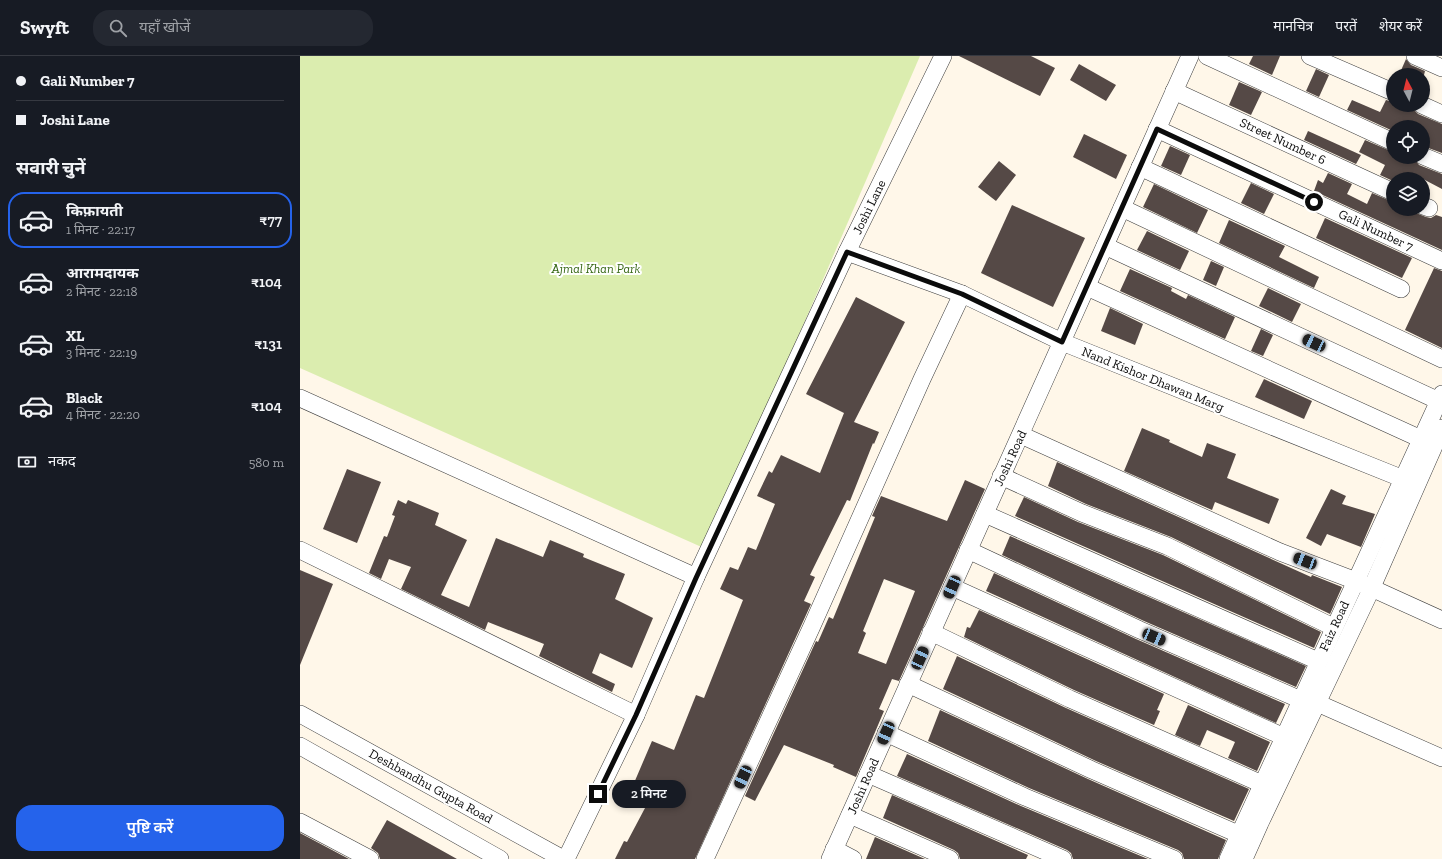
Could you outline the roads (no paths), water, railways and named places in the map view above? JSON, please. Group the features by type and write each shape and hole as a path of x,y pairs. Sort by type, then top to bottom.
{"street":[{"name":"Joshi Lane","path":"566,859 636,715 696,578 847,252 943,56"},
{"name":"Joshi Road","path":"832,854 1190,56"},
{"path":"1207,56 1386,139"},
{"path":"1310,56 1386,89"},
{"path":"1415,56 1442,68"},
{"name":"Street Number 6","path":"1174,91 1386,189"},
{"path":"1430,109 1442,114"},
{"name":"Gali Number 7","path":"1157,129 1442,261"},
{"path":"1430,159 1442,164"},
{"path":"1140,168 1401,289"},
{"path":"1122,208 1442,359"},
{"path":"1105,246 1440,398"},
{"name":"Nand Kishor Dhawan Marg","path":"847,252 962,294 1062,342 1409,482"},
{"path":"1087,287 1421,439"},
{"path":"705,859 812,626 922,379 962,294"},
{"path":"300,398 696,578"},
{"name":"Faiz Road","path":"1228,859 1238,834 1284,737 1306,700 1318,661 1333,627 1356,580 1409,482 1421,439 1440,398"},
{"path":"1244,859 1306,700 1371,588 1409,482 1442,428"},
{"path":"1021,435 1280,552 1356,580 1442,620"},
{"path":"1001,476 1082,513 1167,546 1333,627"},
{"path":"985,514 1318,661"},
{"path":"300,550 636,715"},
{"path":"968,550 1140,630 1442,758"},
{"path":"952,587 1284,737"},
{"path":"931,632 1070,699 1262,784"},
{"path":"908,684 1106,776 1238,834"},
{"name":"Deshbandhu Gupta Road","path":"300,714 563,859"},
{"path":"886,733 1025,797 1174,859"},
{"path":"300,746 500,859"},
{"path":"868,774 1063,859"},
{"path":"850,815 950,859"},
{"path":"300,822 370,859"},
{"path":"832,854 853,859"}],"park label":[{"name":"Ajmal Khan Park","path":"596,268"}]}
